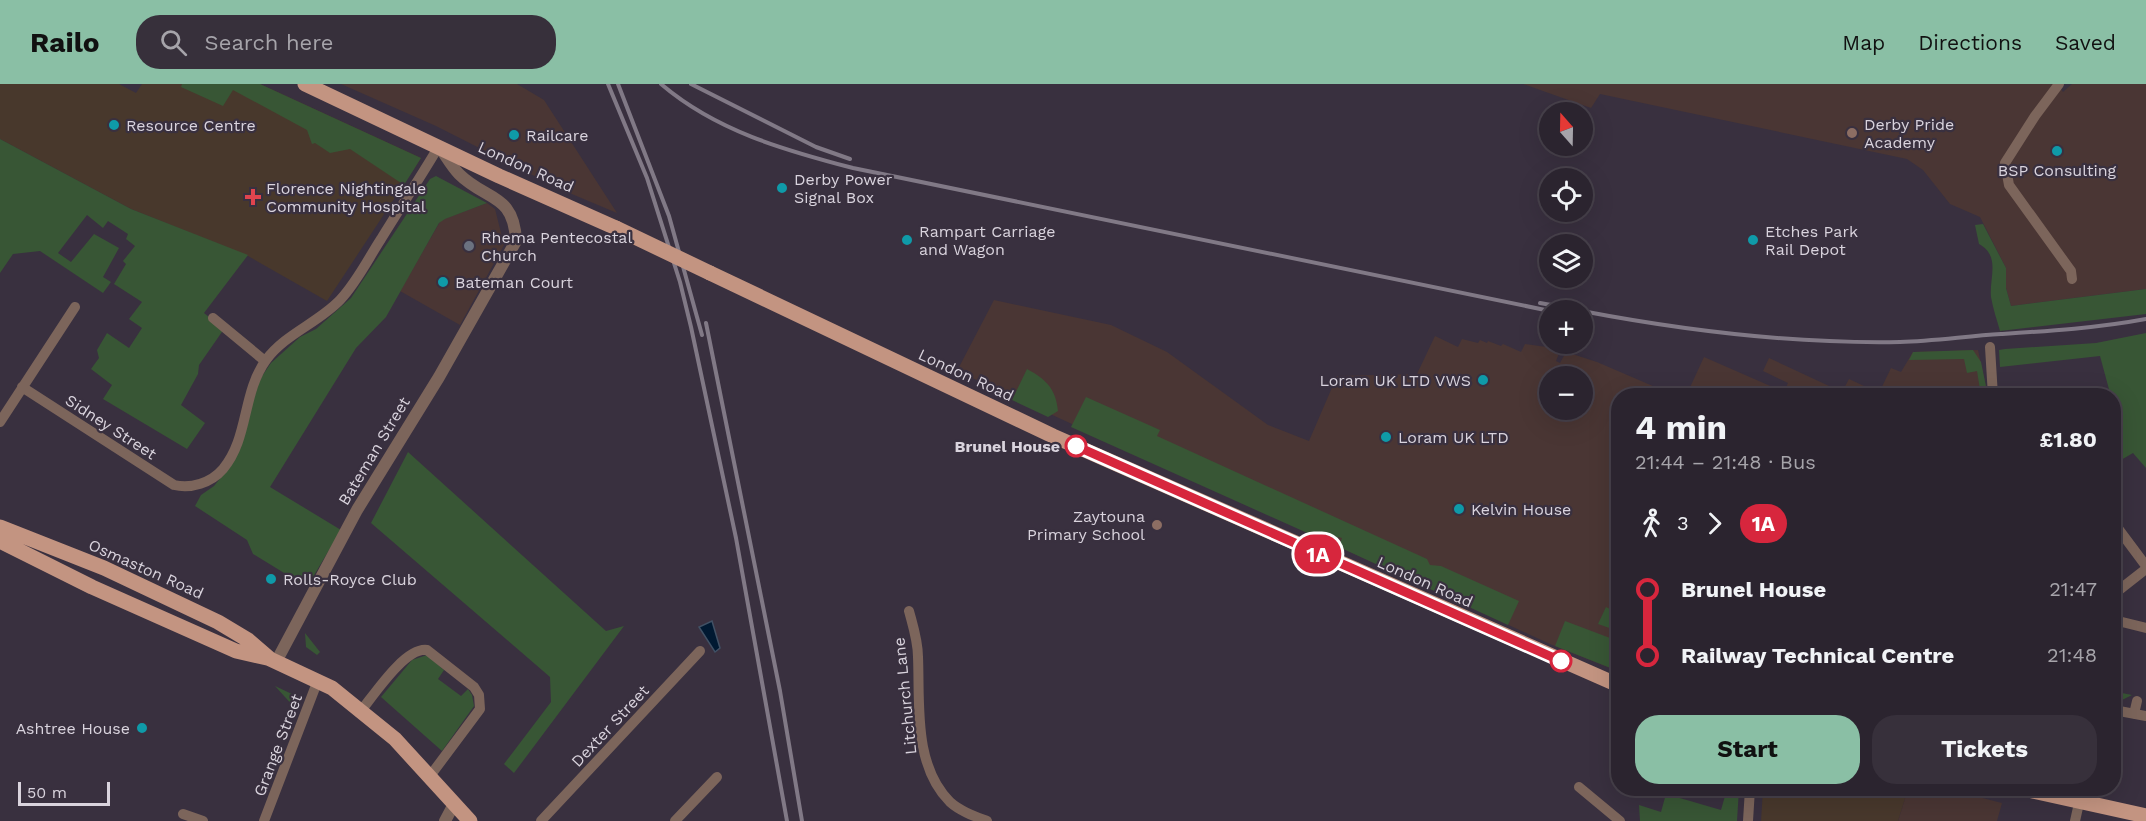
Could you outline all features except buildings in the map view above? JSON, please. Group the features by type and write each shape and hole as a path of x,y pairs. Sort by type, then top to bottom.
{"main road":[{"name":"London Road","path":"304,84 616,228 1074,446 1611,682"},
{"name":"Osmaston Road","path":"0,527 104,568 218,621 248,640 273,660"},
{"name":"Osmaston Road","path":"0,542 62,573 236,651 273,660 318,680 395,739 470,821"},
{"path":"2052,796 2146,816"}],"street":[{"path":"2059,84 2005,163 2009,185 2071,272 2072,279"},
{"name":"Bateman Street","path":"273,660 357,510 516,241 509,211 496,197 459,174 439,147"},
{"path":"213,318 265,361 277,347 314,322 342,298 439,147"},
{"path":"0,422 75,307"},
{"path":"1990,347 1993,388"},
{"name":"Sidney Street","path":"22,387 174,485 185,488 208,481 222,470 234,450 252,385 265,361"},
{"path":"2121,533 2146,567 2121,588"},
{"name":"Litchurch Lane","path":"909,611 918,654 922,735 928,766 938,787 951,803 968,814 987,821"},
{"path":"2121,622 2146,628"},
{"path":"360,712 408,655 421,649 427,650 474,687 479,695 480,709 430,776"},
{"name":"Dexter Street","path":"542,821 700,651"},
{"name":"Grange Street","path":"264,821 318,680"},
{"path":"2134,714 2137,701"},
{"path":"2121,711 2146,716"},
{"path":"675,821 717,777"},
{"path":"1579,787 1620,821"},
{"path":"1748,821 1750,796"},
{"path":"2074,821 2079,803"},
{"path":"444,821 454,804"},
{"path":"183,814 203,821"}],"shaded area":[{"name":"Florence Nightingale Community Hospital","path":"0,84 119,84 136,93 142,84 260,84 421,158 327,301 248,256 131,209 0,139"},
{"path":"341,84 517,84 544,100 617,213 560,189 436,126"},
{"path":"1523,84 2057,84 2063,92 2072,84 2146,84 2146,289 2011,306 2006,288 2006,268 1980,217 1950,204 1923,170 1907,159 1600,94 1593,105 1593,102 1574,102"},
{"path":"487,203 495,209 504,245 460,325 400,291 441,220"},
{"path":"994,300 1111,325 1167,352 1268,425 1309,441 1337,376 1417,374 1435,336 1458,347 1462,339 1478,343 1480,340 1487,343 1488,341 1501,346 1503,344 1521,352 1525,344 1539,346 1539,354 1559,354 1556,361 1560,363 1565,354 1572,354 1657,388 1611,388 1611,668 1550,644 957,371"},
{"path":"1978,350 1986,388 1881,388 1891,368 1901,372 1913,352"},
{"path":"1704,357 1775,388 1690,388"},
{"path":"1769,358 1833,388 1786,388 1788,383 1763,371"},
{"path":"1849,379 1868,388 1844,388"},
{"path":"1763,796 1906,796 1898,821 1761,821"},
{"path":"1906,796 1974,796 2002,803 1997,821 1898,821"}],"green space":[{"path":"182,84 260,84 421,158 404,185 350,149 330,153 315,143 312,144 307,130 233,90 223,106 181,87"},
{"path":"0,139 131,209 248,255 204,313 224,329 199,365 198,374 181,405 205,423 187,449 103,399 112,385 91,369 99,358 97,350 107,333 129,348 142,328 129,319 142,302 114,284 126,264 123,261 135,246 126,239 128,234 108,221 103,228 87,215 58,253 71,262 94,234 119,248 103,277 111,282 103,293 40,251 13,254 0,273"},
{"path":"436,176 487,203 439,223 386,317 356,348 270,487 341,530 307,587 253,554 247,540 195,506 201,495 214,486 234,461 260,379 271,363 300,337 316,329 351,298 430,179"},
{"path":"1983,224 2006,268 2006,288 2011,306 2146,289 2146,314 2000,331 1991,297 1992,261 1986,249 1979,244 1975,225"},
{"path":"2146,333 2146,468 2133,453 2121,460 2121,388 2109,388 2100,356 2000,367 1999,350 2096,343"},
{"path":"1973,350 1981,362 1986,388 1980,388 1977,371 1967,373 1964,359 1909,360 1913,352"},
{"path":"1027,369 1045,381 1055,397 1058,411 1048,417 1012,400"},
{"path":"1086,397 1160,430 1157,436 1427,559 1430,565 1441,566 1519,601 1508,625 1339,547 1342,538 1338,537 1334,545 1071,427"},
{"path":"408,452 606,631 624,626 514,773 504,764 551,702 550,677 371,523"},
{"path":"1606,607 1611,610 1611,629 1598,624"},
{"path":"1565,621 1611,638 1611,668 1555,646"},
{"path":"305,633 320,652 317,655 306,647"},
{"path":"427,655 444,670 438,679 461,696 468,689 474,706 442,751 381,697 412,660"},
{"path":"275,686 294,695 295,708"},
{"path":"2121,693 2132,695 2122,700"},
{"path":"1665,796 1673,796 1721,810 1725,796 1739,796 1737,821 1640,821 1639,805 1661,812"}],"water":[{"path":"712,621 720,648 715,652 699,627"}],"railway":[{"path":"608,84 647,178 680,282 691,327 736,538 787,821"},
{"path":"618,84 669,216 702,335"},
{"path":"661,84 704,114 752,137 853,168 1539,309"},
{"path":"691,84 816,147 850,159"},
{"path":"1593,313 1661,325 1741,335 1860,342 1913,341 2055,330 2146,319"},
{"path":"706,323 780,691 802,821"}],"bus line":[{"name":"1A","path":"1076,446 1561,661"}],"place":[{"name":"Resource Centre","path":"114,125"},
{"name":"Derby Pride Academy","path":"1852,133"},
{"name":"Railcare","path":"514,135"},
{"name":"BSP Consulting","path":"2057,151"},
{"name":"Derby Power Signal Box","path":"782,188"},
{"name":"Florence Nightingale Community Hospital","path":"253,197"},
{"name":"Rampart Carriage and Wagon","path":"907,240"},
{"name":"Etches Park Rail Depot","path":"1753,240"},
{"name":"Rhema Pentecostal Church","path":"469,246"},
{"name":"Bateman Court","path":"443,282"},
{"name":"Loram UK LTD VWS","path":"1483,380"},
{"name":"Loram UK LTD","path":"1386,437"},
{"name":"Brunel House","path":"1076,446"},
{"name":"Kelvin House","path":"1459,509"},
{"name":"Zaytouna Primary School","path":"1157,525"},
{"name":"Rolls-Royce Club","path":"271,579"},
{"name":"Ashtree House","path":"142,728"}]}
